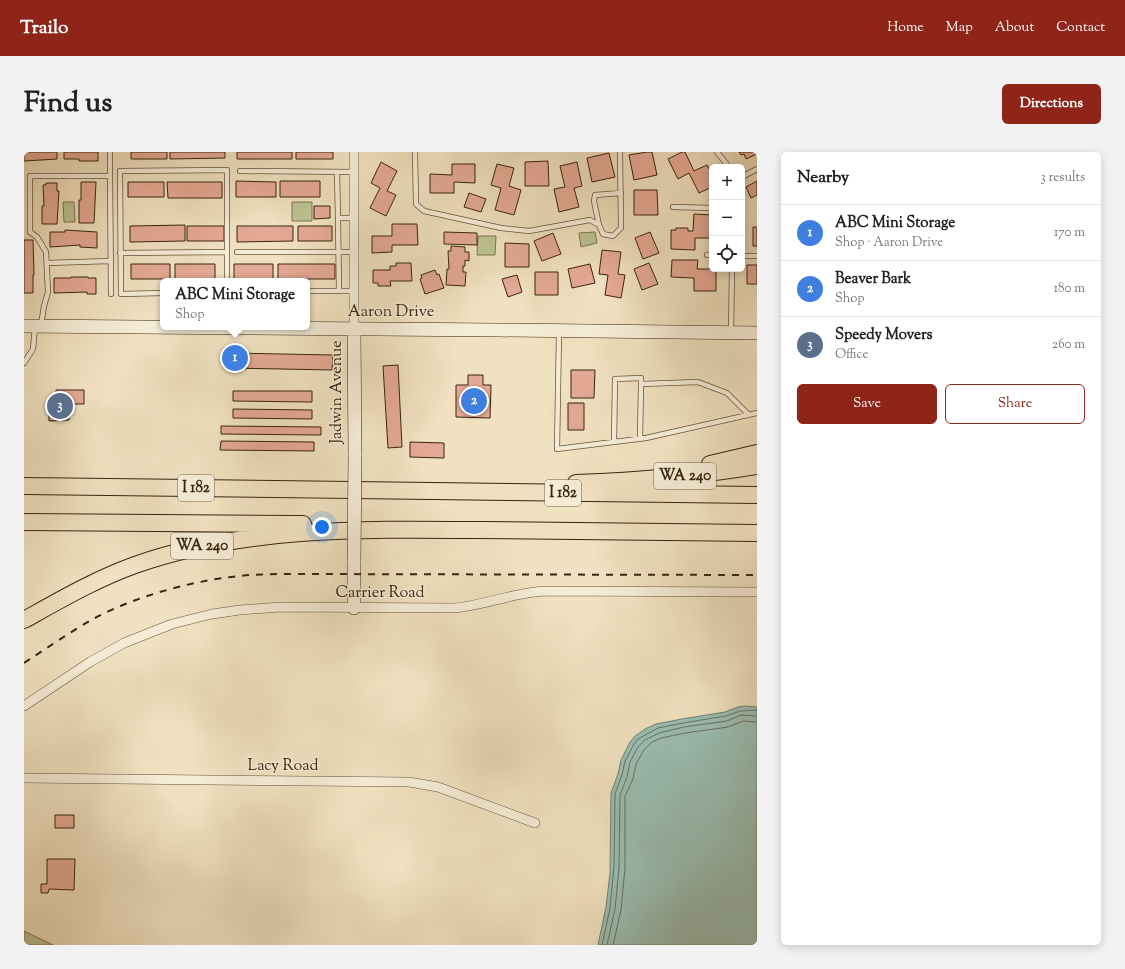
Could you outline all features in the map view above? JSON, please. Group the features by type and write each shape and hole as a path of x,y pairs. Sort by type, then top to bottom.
{"highway":[{"path":"612,482 757,453"},
{"name":"WA 240","path":"369,490 416,486 612,482 698,475 757,466"},
{"name":"I 182","path":"24,486 757,495"},
{"name":"I 182","path":"24,522 311,524 395,530 757,534"},
{"name":"WA 240","path":"24,620 106,576 135,565 197,547 240,539 395,530"}],"street":[{"name":"Jadwin Avenue","path":"354,152 354,608"},
{"name":"Aaron Drive","path":"33,326 160,327"},
{"name":"Aaron Drive","path":"310,328 757,334"},
{"name":"Carrier Road","path":"24,706 104,654 145,634 178,622 212,614 252,608 280,607 460,607 540,591 757,592"},
{"name":"Lacy Road","path":"24,778 409,782 438,787 535,823"}],"lane":[{"path":"110,152 111,294"},
{"path":"415,152 416,204 424,211 501,228 529,231 590,220 599,225"},
{"path":"620,152 621,193 621,228 613,236 603,234 599,225 594,201 595,195 621,193"},
{"path":"717,152 727,164"},
{"path":"745,175 757,169"},
{"path":"160,293 121,294 120,171 227,170 228,278"},
{"path":"240,171 354,172"},
{"path":"337,172 339,291"},
{"path":"24,363 33,349 33,326 44,306 48,292 46,252 37,237 30,232 30,176 110,176"},
{"path":"672,207 709,208"},
{"path":"338,218 354,218"},
{"path":"120,254 227,252"},
{"path":"237,252 354,252"},
{"path":"745,256 757,256"},
{"path":"47,263 110,261"},
{"path":"731,333 732,272"},
{"path":"310,291 354,290"},
{"path":"559,331 557,449 640,439 757,413"},
{"path":"614,442 615,379 641,378 640,439"},
{"path":"641,384 698,382 727,393 748,415"}],"green space":[{"path":"63,202 74,202 75,222 64,222"},
{"path":"292,202 312,202 312,221 292,221"},
{"path":"595,232 597,243 581,247 579,233"},
{"path":"478,236 496,236 495,255 477,255"},
{"path":"24,931 53,945 24,945"}],"water":[{"path":"745,706 757,707 757,945 598,945 606,907 610,873 611,793 621,760 630,742 635,736 645,729 656,724 725,712"}],"building":[{"path":"24,152 57,152 57,159 24,161"},
{"path":"64,152 98,152 98,161 64,159"},
{"path":"131,152 167,152 167,159 131,159"},
{"path":"170,152 225,152 225,158 170,159"},
{"path":"237,152 292,152 292,159 237,159"},
{"path":"296,152 333,152 333,159 296,159"},
{"path":"652,152 657,175 634,180 629,155"},
{"path":"685,152 694,171 707,165 709,169 709,188 699,193 689,173 678,179 668,159"},
{"path":"739,152 756,152 757,154 746,159 744,154 741,155"},
{"path":"609,153 615,177 592,182 587,158"},
{"path":"548,161 549,186 525,186 525,162"},
{"path":"381,162 397,171 387,191 396,195 386,216 370,208 380,188 371,183"},
{"path":"577,162 582,186 574,188 579,207 559,212 554,189 565,187 560,166"},
{"path":"452,164 475,164 475,183 454,182 454,193 430,193 430,174 452,175"},
{"path":"497,164 514,168 509,186 521,190 514,215 495,210 501,188 491,185"},
{"path":"236,181 276,182 276,197 236,197"},
{"path":"280,181 320,181 320,197 280,197"},
{"path":"757,181 757,195 751,198 746,187"},
{"path":"81,182 96,182 94,223 79,223"},
{"path":"128,182 164,182 164,197 128,197"},
{"path":"167,182 222,182 222,198 168,198"},
{"path":"46,183 57,183 57,191 59,191 57,224 42,224 42,206 44,206 43,185 46,185"},
{"path":"634,190 657,190 658,215 634,215"},
{"path":"469,193 486,199 481,212 464,207"},
{"path":"314,206 330,206 330,218 314,219"},
{"path":"694,214 709,215 709,238 695,238 695,250 671,249 671,230 676,230 676,228 688,228 688,231 693,231"},
{"path":"392,224 417,224 418,245 392,245 392,252 372,253 372,236 392,236"},
{"path":"185,225 185,241 130,242 130,226"},
{"path":"187,226 224,226 224,241 187,241"},
{"path":"237,226 293,226 293,241 237,242"},
{"path":"298,226 332,226 332,241 298,241"},
{"path":"753,227 757,227 757,246 753,246"},
{"path":"65,230 97,232 97,248 80,247 80,245 50,247 50,232 65,232"},
{"path":"444,232 477,233 477,245 444,244"},
{"path":"650,232 659,253 643,259 635,238"},
{"path":"553,233 561,254 542,261 534,241"},
{"path":"24,240 33,240 33,293 24,293"},
{"path":"505,243 529,244 529,267 505,267"},
{"path":"451,246 465,247 465,252 469,252 469,261 465,260 465,266 463,266 463,272 466,272 465,286 446,285 447,269 449,269 448,251 451,251"},
{"path":"602,250 621,252 618,274 625,275 621,298 605,295 608,275 599,274"},
{"path":"672,260 698,260 697,269 709,269 709,272 716,272 716,291 694,291 694,278 671,277"},
{"path":"396,263 411,263 412,281 390,281 391,286 378,286 378,283 373,283 373,270 390,270 390,266 396,266"},
{"path":"649,263 658,284 642,290 634,269"},
{"path":"131,264 170,264 170,278 131,279"},
{"path":"175,264 215,264 215,278 175,278"},
{"path":"234,264 273,264 273,278 234,278"},
{"path":"278,264 335,264 335,279 278,278"},
{"path":"590,264 595,283 572,288 568,269"},
{"path":"747,265 757,265 757,284 747,284"},
{"path":"435,270 437,275 439,274 444,288 425,294 420,279 422,278 421,275"},
{"path":"535,272 558,272 558,295 535,295"},
{"path":"517,275 522,292 508,297 502,279"},
{"path":"54,278 96,278 96,294 87,294 87,292 54,293"},
{"path":"230,353 333,355 332,370 230,368"},
{"path":"398,365 402,447 388,448 383,366"},
{"path":"571,370 595,370 594,398 571,398"},
{"path":"468,375 483,375 483,385 491,385 490,418 456,417 456,385 468,385"},
{"path":"56,390 84,390 84,404 71,404 71,409 69,409 69,420 49,421 49,399 56,399"},
{"path":"233,391 312,391 312,402 233,401"},
{"path":"568,403 584,403 584,430 568,430"},
{"path":"233,409 312,410 312,419 233,418"},
{"path":"221,426 321,427 321,435 221,434"},
{"path":"221,441 314,442 314,451 220,450"},
{"path":"410,442 444,443 444,458 410,457"},
{"path":"55,815 74,815 74,828 55,828"},
{"path":"47,859 75,859 74,890 49,889 48,893 41,893 41,884 47,884"}],"railway":[{"path":"24,663 93,619 129,602 170,589 232,577 285,574 757,575"}],"place":[{"name":"ABC Mini Storage","path":"235,358"},
{"name":"Beaver Bark","path":"474,401"},
{"name":"Speedy Movers","path":"60,406"}]}
